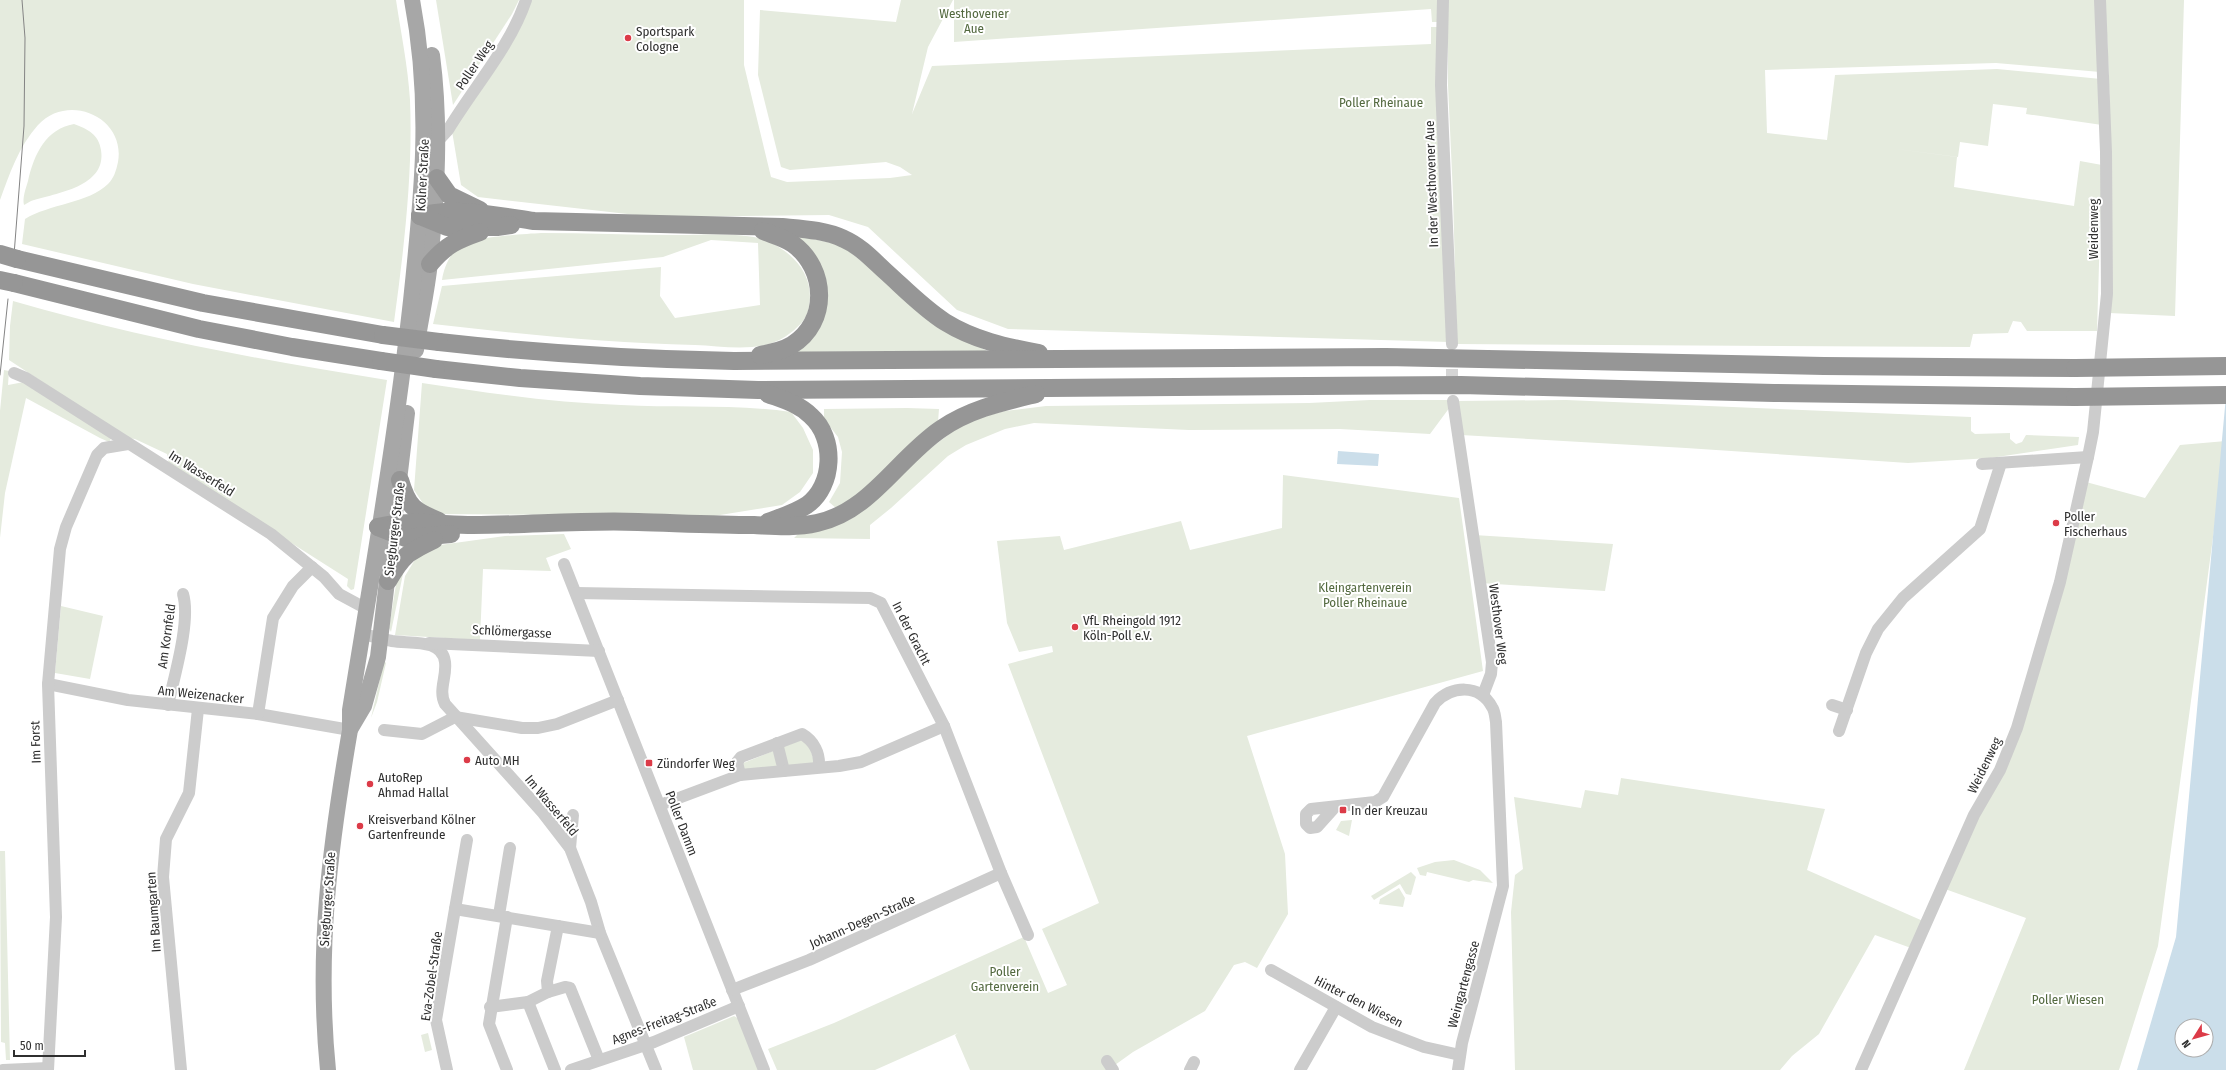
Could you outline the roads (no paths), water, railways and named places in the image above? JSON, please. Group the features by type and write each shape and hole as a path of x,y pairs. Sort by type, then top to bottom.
{"highway":[{"path":"437,178 449,195 454,199 496,221"},
{"path":"429,217 447,227 496,221 534,221 752,228 782,227 822,231 845,239 866,253 909,293 945,322 966,333 995,344 1077,360"},
{"path":"430,264 443,249 458,239 496,221"},
{"path":"734,361 779,351 792,344 812,324 819,310 820,291 817,274 807,257 793,244 752,228"},
{"path":"8,256 203,303 383,335 510,350 637,359 734,361 1386,357 1824,366 2075,368 2226,366"},
{"path":"7,282 199,329 292,347 436,369 520,378 624,384 758,390 1066,386 1462,385 1774,393 2075,397 2226,395"},
{"path":"389,528 447,530 482,525 636,522 784,528 818,523 843,514 868,497 917,448 940,430 958,419 984,407 1066,386"},
{"path":"757,526 791,514 808,504 819,491 827,475 829,456 824,434 812,416 796,404 758,390"},
{"path":"400,480 408,502 414,509 447,530"},
{"path":"388,581 400,560 409,551 447,530"}],"main road":[{"name":"Kölner Straße","path":"412,0 423,74 429,217 430,264 420,322"},
{"name":"Kölner Straße","path":"405,350 437,178 434,72 423,0"},
{"name":"Siegburger Straße","path":"328,1070 323,968 325,901 333,830 350,730 350,710 365,608 389,528 400,480 420,322"},
{"name":"Siegburger Straße","path":"350,730 364,706 378,657 388,581 389,528 405,350"}],"street":[{"name":"Poller Weg","path":"437,142 448,130 508,40 520,18 526,0"},
{"name":"In der Westhovener Aue","path":"1443,0 1440,85 1452,344"},
{"name":"Weidenweg","path":"1861,1070 1974,815 2000,770 2017,728 2060,582 2088,457 2093,432 2107,294 2106,152 2100,0"},
{"name":"Im Wasserfeld","path":"14,373 26,378 271,534 312,567 339,594 365,608"},
{"name":"Westhover Weg","path":"1452,401 1492,662 1491,674 1482,695"},
{"name":"Im Forst","path":"48,1069 56,917 48,684 60,549 66,527 96,455 104,448 128,444"},
{"path":"1982,464 2088,457"},
{"path":"1839,731 1866,653 1878,629 1892,610 1980,530 2001,463"},
{"name":"Poller Damm","path":"564,564 764,1070"},
{"path":"258,714 273,618 292,586 312,567"},
{"name":"In der Gracht","path":"576,592 876,599 885,610 944,726 1001,873 1028,936"},
{"name":"Am Kornfeld","path":"168,705 185,616 186,602 183,594"},
{"name":"Im Wasserfeld","path":"362,634 380,638 423,643 438,649 443,656 445,667 442,699 455,717 543,813 570,848 591,902 600,933 656,1070"},
{"name":"Schlömergasse","path":"423,643 453,643 599,651"},
{"name":"Am Weizenacker","path":"48,684 128,700 198,709 258,714 350,730"},
{"path":"1335,807 1375,802 1383,797 1435,703 1441,696 1454,690 1463,689 1482,695"},
{"name":"Weingartengasse","path":"1458,1070 1460,1055 1503,891 1504,866 1496,722 1492,707 1482,695"},
{"path":"384,730 422,734 455,717 522,728 538,728 557,724 618,700"},
{"path":"1832,705 1847,710"},
{"name":"Im Baumgarten","path":"181,1070 163,877 166,839 189,794 198,709"},
{"path":"660,805 740,775 861,762 944,726"},
{"path":"740,775 737,762 740,757 802,734 812,740 819,760 818,767"},
{"path":"777,743 784,771"},
{"path":"570,848 573,815"},
{"name":"Eva-Zobel-Straße","path":"447,1070 436,1020 467,840"},
{"path":"507,1070 489,1024 510,848"},
{"name":"Johann-Degen-Straße","path":"732,990 809,960 1001,873"},
{"path":"455,909 600,933"},
{"path":"548,992 549,972 558,926"},
{"name":"Hinter den Wiesen","path":"1271,970 1372,1027 1424,1047 1460,1055"},
{"path":"490,1006 530,1006 548,992 568,987 599,1060"},
{"path":"530,1006 555,1070"},
{"name":"Agnes-Freitag-Straße","path":"571,1070 646,1044 739,1006"},
{"path":"1300,1070 1336,1007"},
{"path":"3,1070 48,1069"}],"water":[{"path":"2226,396 2226,1070 2137,1070 2176,937"},
{"path":"1338,451 1379,454 1378,466 1337,464"}],"tunnel":[{"path":"1452,351 1452,392"}],"tram line":[{"path":"14,255 24,126 25,38 22,0"},
{"path":"0,375 8,299"}],"place":[{"name":"Sportspark Cologne","path":"628,38"},
{"name":"Poller Fischerhaus","path":"2056,523"},
{"name":"VfL Rheingold 1912 Köln-Poll e.V.","path":"1075,627"},
{"name":"Auto MH","path":"467,760"},
{"name":"Zündorfer Weg","path":"649,763"},
{"name":"AutoRep Ahmad Hallal","path":"370,784"},
{"name":"In der Kreuzau","path":"1343,810"},
{"name":"Kreisverband Kölner Gartenfreunde","path":"360,826"}],"park label":[{"name":"Westhovener Aue","path":"974,20"},
{"name":"Poller Rheinaue","path":"1381,102"},
{"name":"Kleingartenverein Poller Rheinaue","path":"1365,594"},
{"name":"Poller Gartenverein","path":"1005,978"},
{"name":"Poller Wiesen","path":"2068,999"}]}
